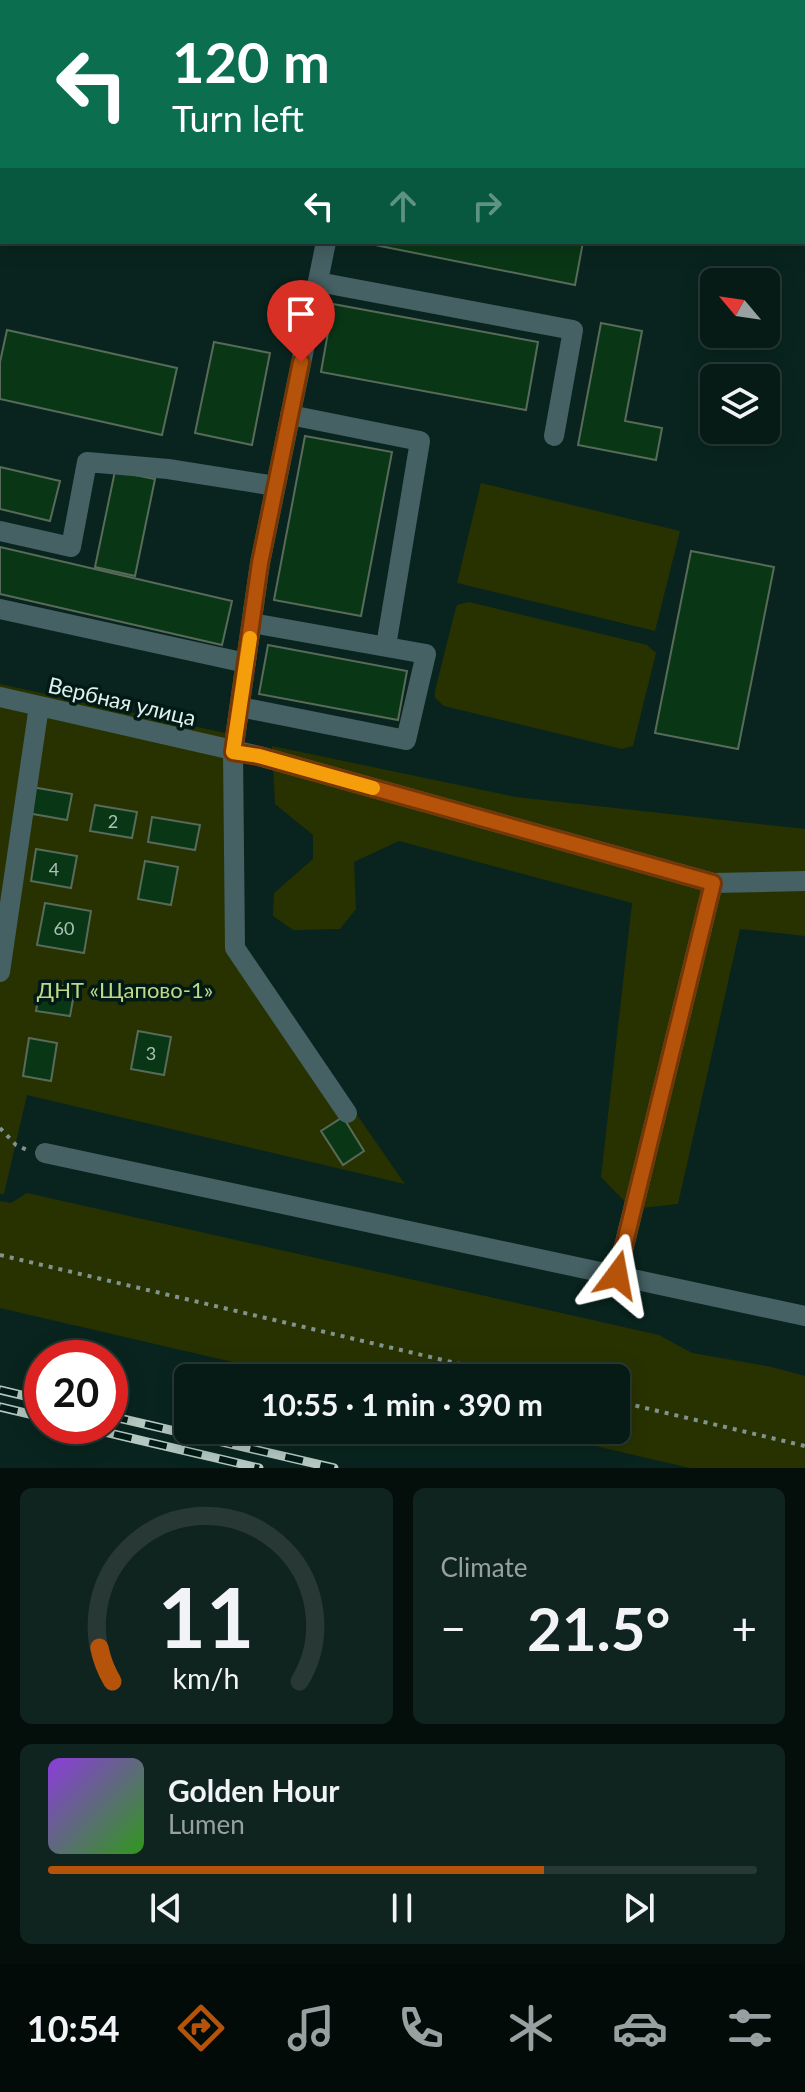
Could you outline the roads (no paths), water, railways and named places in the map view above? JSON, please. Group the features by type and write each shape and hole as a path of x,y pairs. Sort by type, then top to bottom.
{"street":[{"path":"326,244 260,563 233,752 235,948 347,1113"},
{"path":"318,282 573,330 554,436"},
{"path":"290,415 420,441 386,646"},
{"path":"0,531 71,547 87,462 168,469 276,486"},
{"path":"0,609 246,663"},
{"path":"240,707 406,740 426,654 252,623"},
{"name":"Вербная улица","path":"0,697 286,763 713,883 805,881"},
{"path":"0,972 39,706"},
{"path":"617,1275 713,883"},
{"path":"45,1153 805,1316"}],"railway":[{"path":"0,1390 24,1396"},
{"path":"0,1407 24,1413"},
{"path":"128,1420 334,1468"},
{"path":"128,1437 259,1468"}],"park label":[{"name":"ДНТ «Щапово-1»","path":"125,989"}]}
